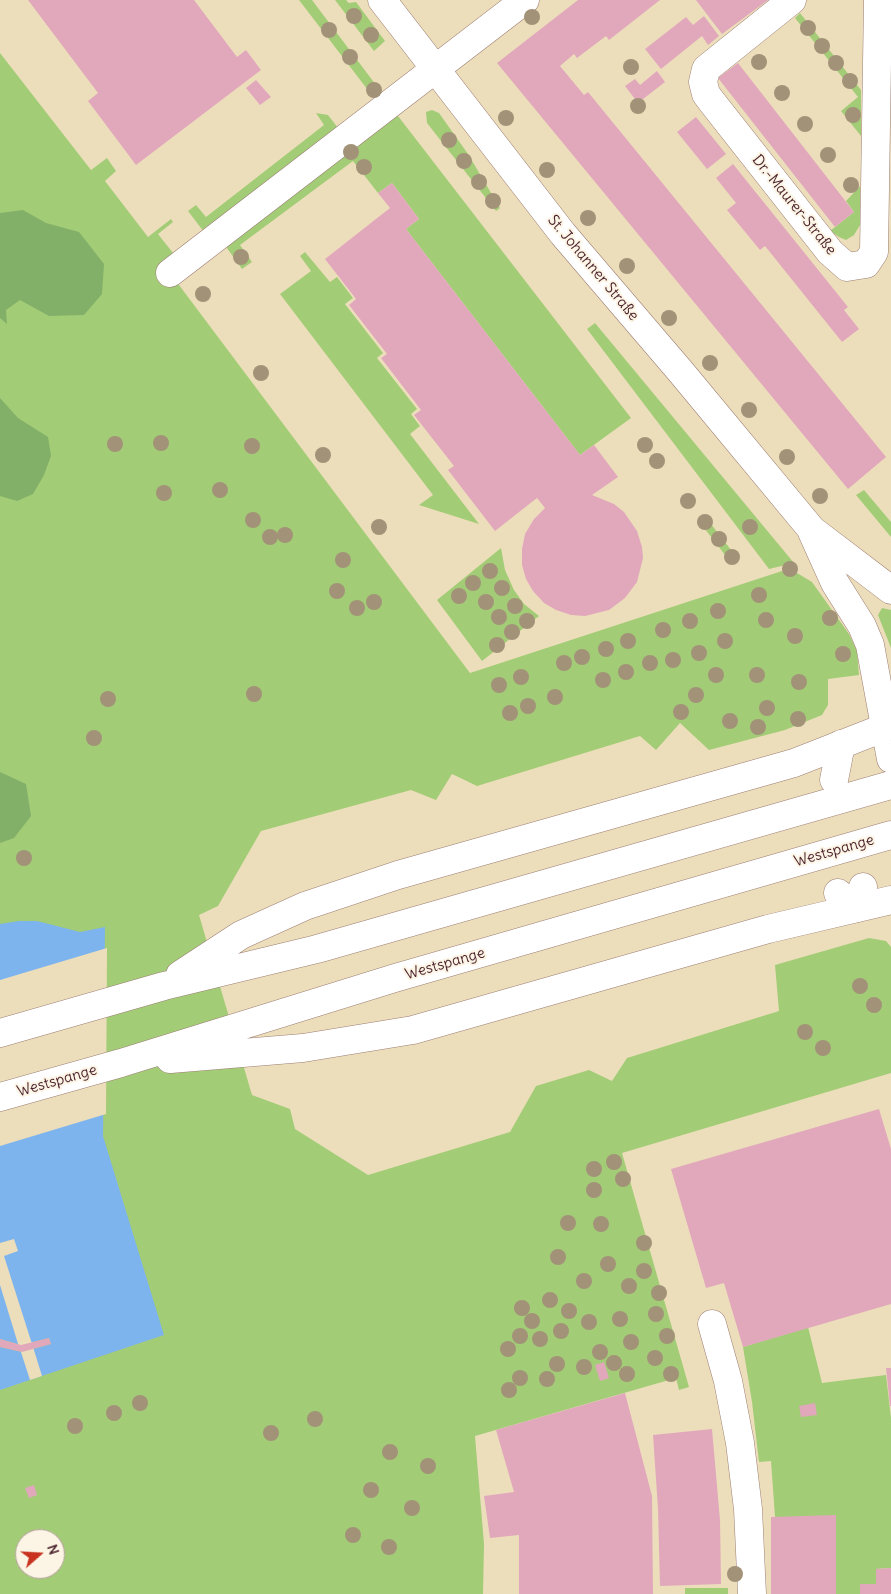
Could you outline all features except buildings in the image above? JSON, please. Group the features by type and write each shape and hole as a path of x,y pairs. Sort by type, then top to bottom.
{"main road":[{"name":"St. Johanner Straße","path":"382,0 563,234 682,372 812,530 891,590"},
{"path":"170,273 525,0"},
{"name":"Dr.-Maurer-Straße","path":"792,0 706,69 703,82 706,94 718,110 830,252 847,266 866,264 874,252 878,0"},
{"name":"St. Johanner Straße","path":"812,530 835,583 862,626 870,645 888,726 891,759"},
{"path":"164,986 241,936 305,906 398,875 794,763 888,726"},
{"path":"834,780 840,744"},
{"path":"0,1033 164,986 317,949 891,785"},
{"name":"Westspange","path":"0,1097 121,1063 395,978 891,835"},
{"path":"121,1063 303,1048 413,1030 768,929 852,896 891,900"},
{"path":"712,1324 728,1381 740,1443 748,1509 752,1594"}],"green space":[{"path":"299,0 312,0 382,93 374,98"},
{"path":"335,0 346,0 349,3 356,2 385,41 374,51"},
{"path":"800,13 861,90 861,136 841,111 858,97 795,18"},
{"path":"0,53 91,170 107,158 116,171 105,181 148,237 171,219 173,222 158,234 173,253 188,241 190,243 164,265 470,673 782,571 797,573 812,582 849,634 857,651 859,675 828,679 828,705 822,715 785,730 709,750 680,723 656,750 640,736 477,786 452,774 436,800 411,790 261,831 218,906 199,915 252,1095 290,1109 295,1129 368,1175 510,1132 536,1086 589,1070 612,1081 627,1058 779,1011 775,965 869,938 886,941 891,947 891,1073 622,1153 689,1387 679,1390 676,1378 475,1436 484,1544 483,1594 0,1594"},
{"path":"432,110 439,113 468,154 500,208 496,211 427,123 426,112"},
{"path":"316,113 328,115 338,128 204,232 188,211 196,205 206,217 324,125"},
{"path":"398,116 631,418 580,455 406,229 419,219 392,183 378,193 353,161 240,245 252,262 242,269 224,244 390,118"},
{"path":"860,186 860,225 854,235 846,240 830,231 854,212 846,201"},
{"path":"23,210 46,223 79,232 104,264 102,294 84,315 49,316 20,300 6,310 7,324 0,318 0,213"},
{"path":"305,252 330,282 337,277 353,298 345,304 383,353 377,358 417,409 411,414 420,426 410,434 479,524 419,505 433,495 280,294 311,271 300,256"},
{"path":"595,323 794,563 769,569 587,329"},
{"path":"0,398 18,418 48,437 51,456 44,475 33,494 17,501 0,496"},
{"path":"864,490 891,522 891,537 856,495"},
{"path":"704,515 738,559 732,564 698,520"},
{"path":"501,548 505,570 514,590 524,604 539,616 482,661 437,600"},
{"path":"882,608 891,610 891,648 878,615"},
{"path":"0,772 26,784 31,816 14,838 0,843"},
{"path":"808,1327 822,1383 886,1375 891,1418 891,1568 876,1569 876,1584 860,1584 860,1594 836,1594 775,1517 771,1461 759,1462 743,1347"},
{"path":"685,1588 728,1588 728,1594 685,1594"}],"water":[{"path":"37,921 80,932 105,927 103,1136 164,1335 0,1390 0,1347 22,1352 51,1344 49,1338 21,1345 0,1339 0,924"}],"pier":[{"path":"107,948 106,1114 0,1146 0,980"},
{"path":"14,1239 18,1251 4,1256 32,1344 19,1347 0,1285 0,1243"},
{"path":"33,1347 42,1376 30,1380 20,1349"}]}
